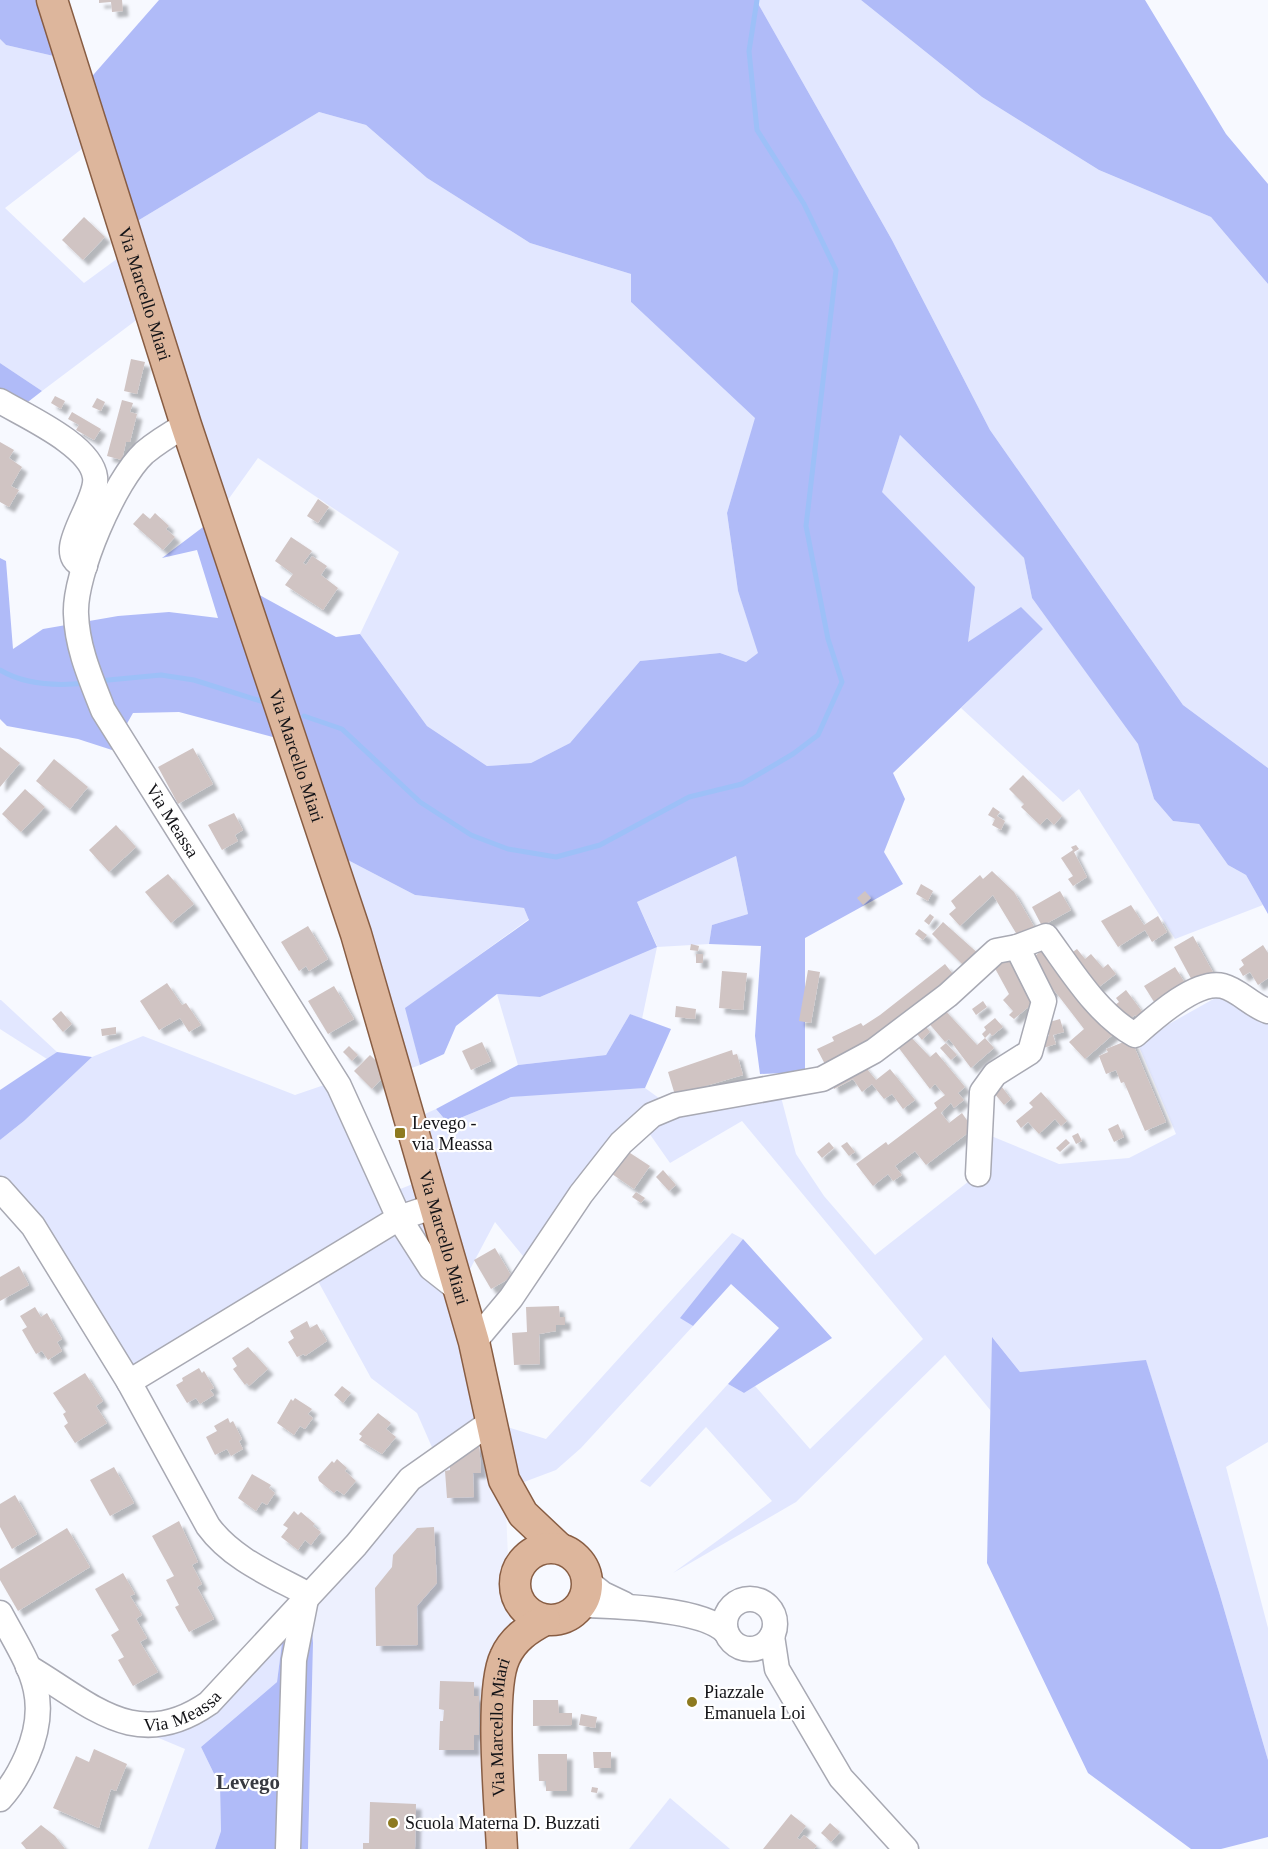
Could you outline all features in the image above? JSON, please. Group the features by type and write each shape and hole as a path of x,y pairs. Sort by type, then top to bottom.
{"main road":[{"name":"Via Marcello Miari","path":"52,0 186,424 356,934 474,1342 504,1480 545,1551 579,1560 585,1594 565,1618 544,1620 522,1633 504,1658 497,1690 502,1849"},
{"name":"Via Marcello Miari","path":"512,1646 520,1602 515,1581 517,1571 545,1551"},
{"path":"520,1602 534,1617 544,1620"}],"street":[{"path":"0,400 75,446 94,469 96,478 92,500 73,539 71,551 75,561 86,566"},
{"name":"Via Meassa","path":"186,424 144,453 131,468 105,516 86,566 76,602 77,629 85,663 103,710 339,1086 399,1218 431,1268 459,1290"},
{"path":"474,1342 511,1298 587,1186 621,1143 652,1115 676,1105 822,1079 874,1051 948,995 996,951 1017,947 1046,936 1080,983 1118,1026 1135,1035 1168,1006 1202,989 1222,986 1268,1011"},
{"path":"978,1174 982,1092 995,1074 1029,1052 1044,1001 1017,947"},
{"path":"0,1189 33,1226 129,1382 208,1526 219,1541 242,1558 307,1594 294,1660 288,1849"},
{"path":"129,1382 399,1218 435,1206"},
{"name":"Via Meassa","path":"28,1667 109,1717 139,1725 167,1724 196,1712 209,1703 307,1594 356,1545 410,1479 491,1422"},
{"path":"585,1594 632,1607 728,1621"},
{"path":"772,1636 760,1647 744,1648 730,1640 728,1621 737,1602 745,1599 762,1602 773,1613 772,1636 777,1669 841,1778 906,1849"},
{"path":"0,1613 28,1667 40,1710 32,1744 15,1780 0,1799"}],"shaded area":[{"path":"0,0 52,0 71,60 6,45 0,39"},
{"path":"159,0 756,0 892,240 990,430 1183,705 1268,768 1268,914 1246,875 1228,865 1199,824 1173,821 1154,799 1138,744 1032,598 1024,558 900,435 882,492 975,587 968,642 1021,607 1043,629 893,773 905,799 884,852 903,884 805,938 805,1072 760,1074 755,1036 761,946 709,944 712,925 748,914 736,856 637,902 657,947 540,997 497,994 456,1026 444,1054 420,1065 405,1008 529,920 524,908 415,895 317,844 284,740 179,712 133,713 112,750 78,739 7,726 0,719 0,558 6,561 13,649 43,629 118,616 169,612 218,618 197,550 162,558 215,518 234,581 336,637 360,634 427,726 487,766 531,763 570,743 640,661 720,653 746,662 758,653 738,591 727,513 755,418 631,302 631,274 530,243 427,178 366,125 319,112 124,229 80,90"},
{"path":"756,0 861,0 982,97 1099,170 1211,217 1268,284 1268,768 1183,705 990,430 892,240"},
{"path":"861,0 1145,0 1226,134 1268,184 1268,284 1211,217 1099,170 982,97"},
{"path":"0,39 6,45 71,60 96,138 5,208 84,283 129,250 124,229 319,112 366,125 427,178 530,243 631,274 631,302 756,418 727,513 738,591 759,653 746,662 720,653 640,661 570,743 531,763 487,766 427,726 360,634 399,552 258,458 215,518 143,315 42,391 0,363"},
{"path":"0,363 42,391 24,405 0,390"},
{"path":"900,435 1024,558 1032,598 1139,744 1154,799 1173,821 1199,824 1228,865 1246,875 1263,905 1175,939 1079,789 1063,802 961,708 1043,628 967,643 881,492"},
{"path":"317,844 415,895 524,908 529,919 406,1008 420,1065 392,1075"},
{"path":"736,856 748,914 712,925 709,944 657,947 642,1019 630,1014 606,1055 518,1065 497,994 540,997 657,946 637,902"},
{"path":"1217,997 1268,1021 1268,1442 1226,1467 1268,1628 1268,1760 1219,1592 1146,1361 1020,1372 993,1338 991,1411 945,1355 796,1502 673,1573 772,1501 706,1427 650,1487 640,1481 728,1384 744,1393 755,1386 810,1449 923,1339 742,1121 670,1163 642,1123 532,1267 495,1222 459,1290 491,1422 546,1439 732,1233 743,1239 681,1318 693,1326 581,1448 556,1470 505,1489 491,1423 438,1461 417,1413 371,1378 313,1272 129,1382 0,1191 0,1140 24,1121 92,1057 143,1036 295,1095 330,1083 388,1194 425,1179 407,1122 436,1109 448,1123 511,1097 574,1091 645,1088 677,1111 781,1097 796,1154 824,1196 875,1255 978,1174 979,1131 1059,1164 1129,1158 1176,1134 1137,1042"},
{"path":"0,1000 57,1052 47,1059 0,1029"},
{"path":"630,1014 671,1029 645,1088 511,1097 448,1123 436,1109 518,1065 606,1055"},
{"path":"57,1052 92,1057 24,1121 0,1140 0,1090"},
{"path":"743,1239 832,1338 744,1393 728,1384 779,1328 731,1284 693,1326 680,1318"},
{"path":"992,1337 1020,1372 1146,1360 1219,1592 1268,1760 1268,1837 1221,1849 1191,1849 1088,1773 987,1563"},
{"path":"491,1422 505,1489 512,1646 507,1849 308,1849 313,1643 310,1595 389,1507"},
{"path":"310,1595 313,1643 308,1849 215,1849 221,1831 220,1786 201,1747 277,1682 284,1627"},
{"path":"284,1627 277,1682 201,1747 220,1786 221,1831 215,1849 148,1849 185,1749 154,1736"},
{"path":"670,1798 730,1849 629,1849"}],"building":[{"path":"99,0 122,0 123,11 112,12 111,2 99,3"},
{"path":"84,217 105,237 83,260 62,240"},
{"path":"131,359 145,362 137,394 124,391"},
{"path":"55,396 65,401 61,409 51,403"},
{"path":"97,398 105,402 101,411 92,407"},
{"path":"122,400 133,403 130,412 137,414 130,442 126,442 122,460 107,456"},
{"path":"72,412 101,429 94,440 76,430 79,425 68,419"},
{"path":"0,442 14,450 9,458 22,467 11,486 19,490 9,507 0,502"},
{"path":"318,499 329,507 318,523 307,516"},
{"path":"143,513 150,519 155,513 169,526 166,529 175,537 163,550 133,524"},
{"path":"291,537 312,551 303,563 306,565 312,556 327,566 321,575 338,588 323,610 285,585 293,574 275,561"},
{"path":"0,747 20,763 0,787"},
{"path":"193,748 213,784 178,804 158,767"},
{"path":"54,759 88,787 70,809 36,781"},
{"path":"1023,775 1062,816 1054,825 1047,818 1040,825 1021,807 1024,804 1009,789"},
{"path":"25,789 45,807 21,832 2,814"},
{"path":"993,807 1000,812 997,816 1005,821 1001,830 992,825 995,819 988,815"},
{"path":"234,813 243,830 235,835 238,841 222,850 208,825"},
{"path":"116,825 136,847 109,872 89,850"},
{"path":"1076,845 1079,849 1074,852 1087,877 1073,886 1068,879 1073,876 1061,858 1073,850 1071,847"},
{"path":"992,871 1014,892 1035,928 1019,938 993,895 960,926 949,914 956,908 951,901 980,875 983,879"},
{"path":"168,874 194,904 171,923 145,892"},
{"path":"921,884 933,891 928,901 916,894"},
{"path":"865,891 871,898 863,905 857,898"},
{"path":"1060,891 1071,910 1042,926 1032,907"},
{"path":"1131,905 1144,925 1158,916 1167,932 1152,942 1145,930 1118,947 1101,921"},
{"path":"930,914 934,917 929,925 924,921"},
{"path":"943,922 981,956 968,970 932,934"},
{"path":"308,926 328,959 309,971 306,966 299,971 281,942"},
{"path":"919,929 927,935 923,940 915,934"},
{"path":"1193,936 1214,974 1194,984 1174,947"},
{"path":"691,944 699,946 698,951 690,950"},
{"path":"1263,945 1268,953 1268,978 1258,985 1250,972 1243,976 1239,969 1244,965 1241,960"},
{"path":"1046,947 1116,1032 1085,1059 1069,1042 1084,1029 1054,990 1047,995 1031,959"},
{"path":"1077,949 1085,959 1091,954 1103,968 1108,964 1116,974 1095,990 1067,956"},
{"path":"1009,952 1038,999 1014,1019 1009,1015 1013,1011 1003,1000 1009,994 991,961"},
{"path":"696,954 703,954 703,963 696,963"},
{"path":"945,964 957,979 862,1052 827,1068 817,1049 834,1041 832,1037 861,1023 863,1026 880,1015"},
{"path":"1175,967 1187,986 1156,1005 1144,986"},
{"path":"808,970 820,972 811,1023 799,1021"},
{"path":"722,971 747,973 743,1010 719,1008"},
{"path":"167,983 182,1005 186,1003 201,1025 189,1032 180,1018 159,1030 140,1001"},
{"path":"334,986 354,1019 328,1034 308,1001"},
{"path":"1126,990 1144,1014 1138,1019 1135,1015 1124,1024 1111,1008 1119,1002 1116,998"},
{"path":"983,1001 987,1007 976,1015 972,1009"},
{"path":"676,1006 696,1009 695,1019 675,1017"},
{"path":"941,1006 977,1045 985,1038 994,1048 971,1068 949,1039 945,1042 926,1020"},
{"path":"61,1011 72,1024 63,1032 52,1019"},
{"path":"995,1018 1003,1027 992,1036 990,1033 985,1038 982,1034 986,1030 984,1027"},
{"path":"1060,1019 1064,1032 1053,1035 1056,1044 1043,1048 1041,1038 1049,1036 1046,1023"},
{"path":"922,1022 930,1032 922,1040 913,1029"},
{"path":"116,1027 116,1034 102,1036 101,1029"},
{"path":"907,1033 930,1057 936,1052 965,1087 958,1093 964,1100 954,1108 951,1103 941,1113 949,1123 962,1113 973,1129 926,1165 915,1151 895,1166 902,1175 893,1181 888,1174 873,1186 856,1164 886,1142 888,1145 937,1108 934,1103 945,1095 935,1084 930,1089 895,1043"},
{"path":"1131,1039 1166,1122 1145,1131 1124,1082 1121,1083 1116,1070 1106,1074 1099,1056 1108,1052 1106,1049"},
{"path":"482,1042 491,1061 471,1070 462,1051"},
{"path":"946,1043 957,1055 951,1060 940,1048"},
{"path":"349,1046 358,1055 352,1061 343,1052"},
{"path":"732,1050 733,1055 737,1054 743,1075 675,1095 668,1072"},
{"path":"370,1055 388,1072 372,1089 354,1071"},
{"path":"862,1063 876,1080 890,1069 915,1100 903,1109 892,1094 884,1099 872,1084 862,1092 853,1079 834,1089 830,1079"},
{"path":"999,1083 1011,1099 1004,1105 994,1093"},
{"path":"1041,1092 1067,1121 1061,1126 1055,1119 1039,1134 1028,1122 1021,1128 1016,1121 1033,1107 1029,1103"},
{"path":"1118,1124 1124,1137 1114,1142 1108,1129"},
{"path":"1078,1133 1082,1141 1076,1144 1072,1136"},
{"path":"1066,1139 1070,1143 1060,1152 1056,1148"},
{"path":"829,1142 834,1148 822,1158 817,1152"},
{"path":"847,1142 855,1152 849,1156 841,1146"},
{"path":"627,1151 650,1166 634,1189 612,1174"},
{"path":"663,1170 676,1185 669,1191 656,1177"},
{"path":"636,1192 645,1198 641,1203 632,1197"},
{"path":"495,1248 512,1277 491,1289 474,1260"},
{"path":"19,1266 29,1285 0,1301 0,1277"},
{"path":"559,1306 560,1317 565,1317 565,1325 556,1325 556,1331 539,1334 540,1364 514,1365 512,1333 527,1332 526,1307"},
{"path":"35,1307 41,1317 47,1313 62,1339 57,1342 62,1351 48,1360 42,1351 36,1354 22,1330 27,1327 20,1316"},
{"path":"307,1321 310,1328 317,1324 327,1341 305,1356 304,1354 297,1357 288,1342 294,1338 290,1331"},
{"path":"248,1347 268,1369 249,1386 247,1383 245,1385 233,1369 237,1366 232,1358"},
{"path":"199,1368 202,1373 204,1371 214,1388 210,1390 214,1395 200,1404 196,1398 187,1403 176,1385 183,1381 182,1378"},
{"path":"85,1373 103,1401 96,1406 107,1423 75,1443 64,1426 68,1423 63,1414 66,1412 53,1393"},
{"path":"342,1386 351,1393 343,1403 334,1395"},
{"path":"295,1398 312,1409 308,1414 313,1418 305,1429 300,1426 294,1435 277,1423 291,1399 293,1401"},
{"path":"378,1413 391,1423 386,1429 396,1437 382,1454 359,1440 362,1436 359,1434"},
{"path":"228,1418 230,1423 233,1421 242,1439 239,1441 243,1449 231,1456 227,1449 215,1455 206,1437 217,1431 214,1426"},
{"path":"479,1441 481,1473 473,1473 474,1497 447,1498 445,1471 450,1470 450,1459"},
{"path":"337,1459 356,1481 344,1495 337,1490 334,1493 319,1481 318,1477 332,1461 334,1463"},
{"path":"114,1467 134,1503 110,1516 90,1480"},
{"path":"252,1474 271,1485 269,1488 275,1493 267,1505 262,1502 256,1511 238,1498"},
{"path":"15,1495 37,1534 12,1549 0,1527 0,1504"},
{"path":"294,1511 298,1515 301,1512 321,1532 311,1545 305,1540 298,1550 281,1537 288,1528 283,1525"},
{"path":"179,1521 198,1562 192,1565 202,1584 197,1587 214,1619 189,1632 175,1607 179,1605 166,1580 174,1576 152,1536"},
{"path":"434,1527 437,1583 417,1606 418,1645 376,1646 375,1588 392,1567 393,1555 417,1528"},
{"path":"67,1528 90,1567 18,1611 0,1580 0,1569"},
{"path":"123,1573 135,1594 130,1596 142,1615 136,1619 147,1638 140,1642 158,1672 133,1686 118,1660 124,1657 111,1635 119,1630 95,1589"},
{"path":"440,1681 474,1682 474,1696 479,1696 479,1735 474,1735 474,1750 439,1750 440,1721 443,1721 444,1710 439,1709"},
{"path":"533,1700 558,1700 559,1713 572,1713 572,1725 533,1726"},
{"path":"581,1714 597,1717 595,1728 579,1725"},
{"path":"94,1749 127,1764 116,1791 111,1789 99,1828 53,1808 76,1756 89,1762"},
{"path":"593,1752 611,1752 611,1768 594,1768"},
{"path":"538,1754 567,1754 567,1791 546,1791 546,1781 539,1781"},
{"path":"592,1787 598,1788 597,1793 591,1792"},
{"name":"Scuola Materna D. Buzzati","path":"370,1802 416,1804 415,1849 363,1849 363,1843 369,1843"},
{"path":"791,1814 806,1826 797,1838 800,1840 804,1835 817,1846 814,1849 763,1849"},
{"path":"830,1823 840,1832 831,1842 821,1833"},
{"path":"41,1825 55,1836 65,1849 26,1849 21,1843"}],"waterway":[{"path":"304,716 342,729 420,802 471,835 508,849 556,857 600,845 689,797 742,784 793,754 818,735 842,682 828,639 806,526 836,270 804,204 757,130 749,51 757,0"},
{"path":"0,670 20,679 42,683 86,683"},
{"path":"98,681 161,675 194,680 267,703"}],"place":[{"name":"Levego - via Meassa","path":"400,1133"},
{"name":"Piazzale Emanuela Loi","path":"692,1702"},
{"name":"Scuola Materna D. Buzzati","path":"393,1823"}],"district":[{"name":"Levego","path":"248,1782"}]}
